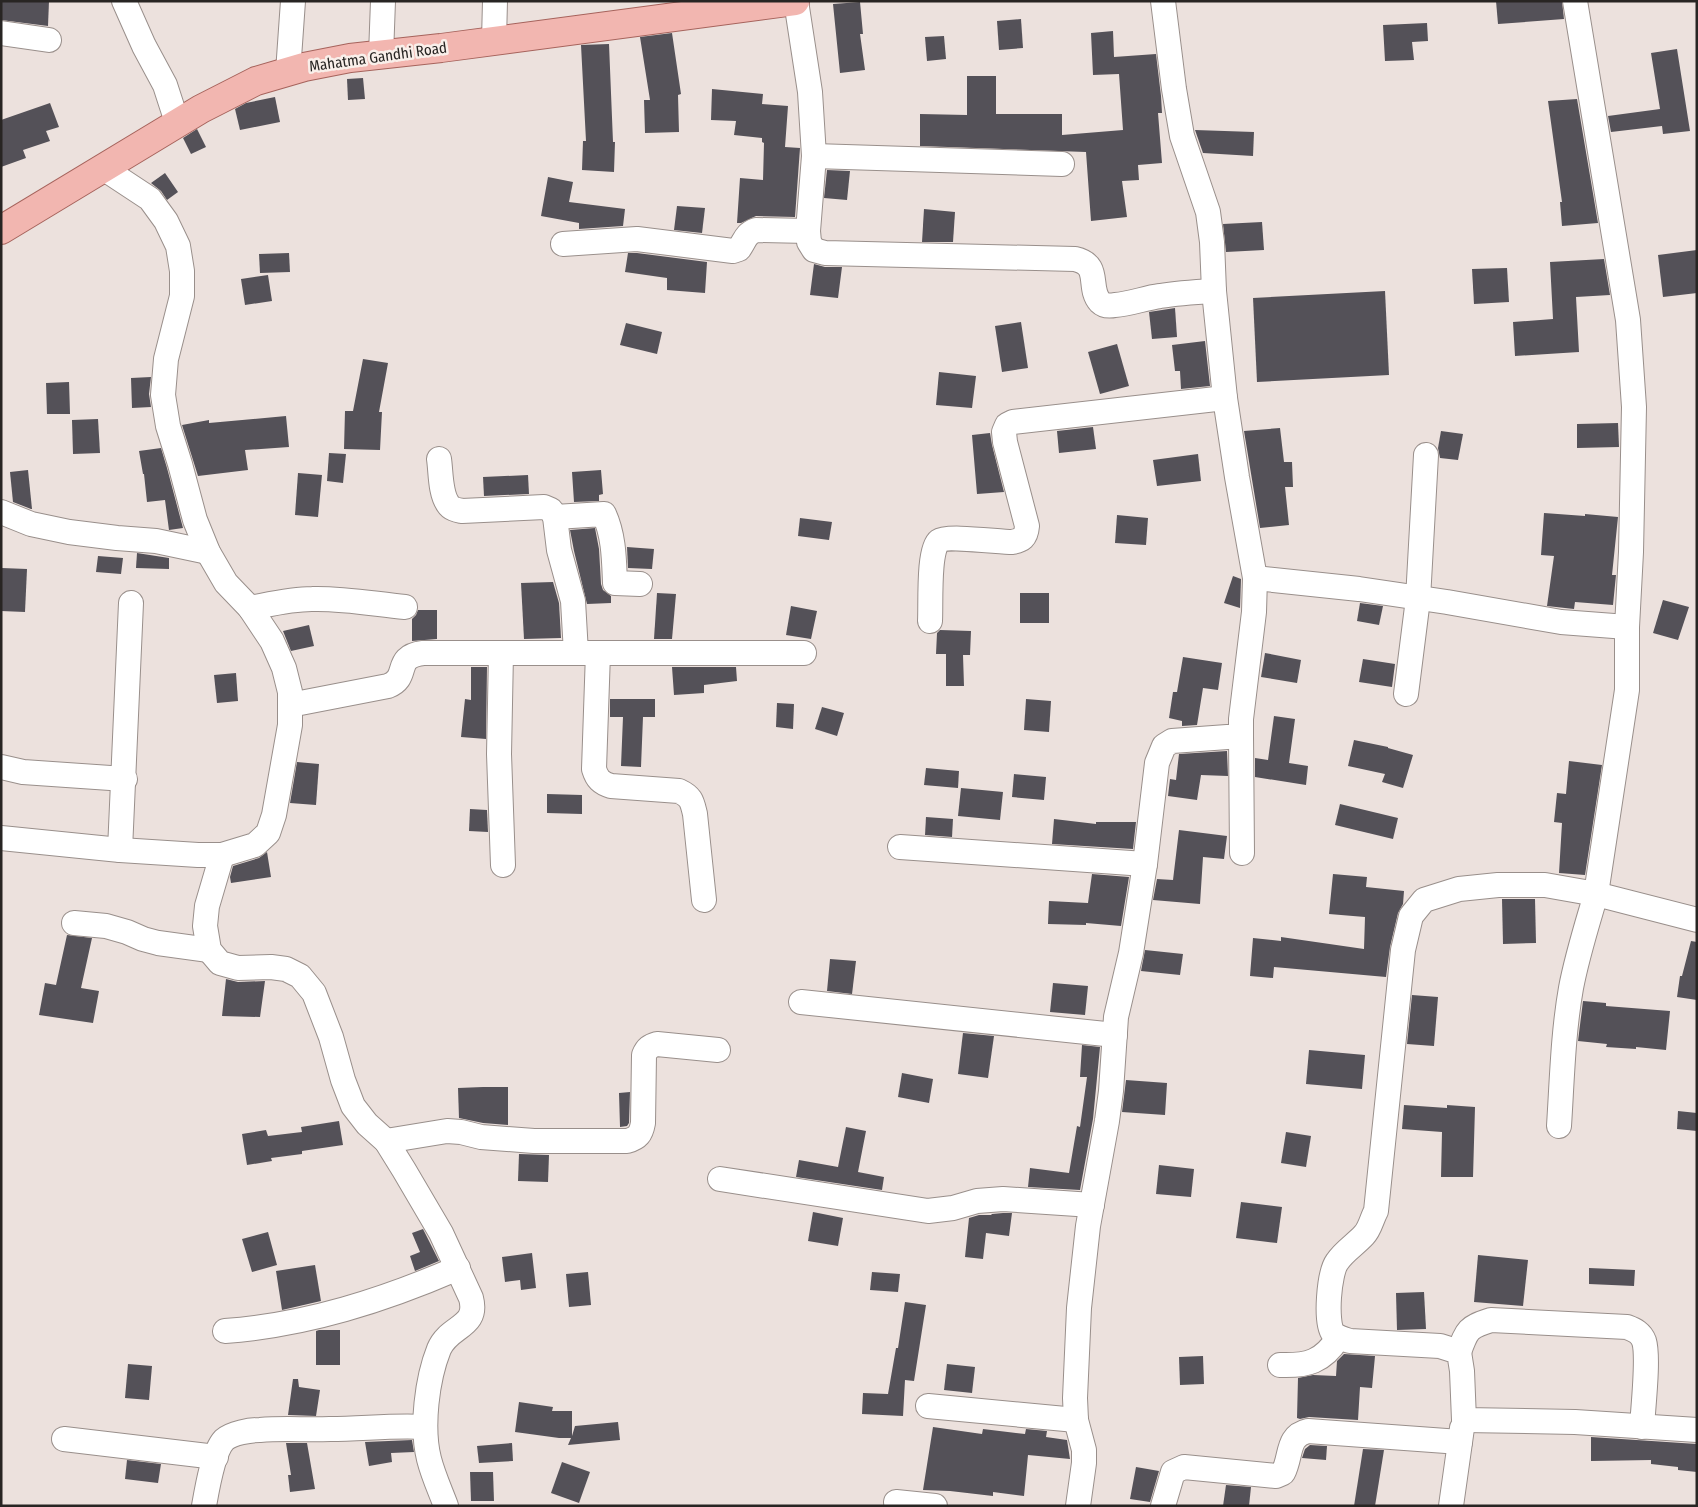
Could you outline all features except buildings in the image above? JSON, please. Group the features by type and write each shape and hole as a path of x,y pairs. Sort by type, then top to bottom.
{"main road":[{"name":"Mahatma Gandhi Road","path":"1,230 177,122 256,82 304,66 350,58 796,1"}],"street":[{"path":"124,1 144,46 165,85 177,122"},
{"path":"288,72 293,1"},
{"path":"381,55 382,1"},
{"path":"494,40 495,1"},
{"path":"796,1 810,92 814,156 808,231 809,242 814,250 824,253 1075,258 1084,261 1090,268 1097,295 1105,305 1214,290"},
{"path":"1163,1 1182,136 1208,212 1225,398 1255,578 1254,612 1241,718 1242,854"},
{"path":"1559,1126 1564,1044 1571,988 1596,894 1628,690 1627,627 1631,552 1634,407 1628,320 1575,1"},
{"path":"1,32 49,40"},
{"path":"814,156 1062,164"},
{"path":"1,838 120,850 222,855 255,845 268,833 274,815 290,725 290,692 284,668 272,641 250,608 226,583 208,552 195,520 168,426 163,395 166,359 182,296 182,271 178,246 166,221 150,199 103,168"},
{"path":"563,244 637,239 733,251 739,249 749,232 756,230 808,231"},
{"path":"930,621 933,548 940,540 950,538 1012,542 1022,540 1026,534 1027,526 1005,442 1004,432 1007,425 1013,422 1225,398"},
{"path":"1406,694 1418,598 1426,455"},
{"path":"439,459 444,494 448,505 453,509 462,512 544,507 551,510 555,517 559,550 587,653 596,777 602,783 611,786 679,791 688,795 695,814 704,900"},
{"path":"1,512 31,524 69,532 156,541 208,552"},
{"path":"555,517 604,514 613,542 615,583 640,584"},
{"path":"1255,578 1358,589 1561,622 1627,627"},
{"path":"250,608 279,602 312,599 347,600 405,608"},
{"path":"120,850 125,779 131,603"},
{"path":"501,653 499,754 503,865"},
{"path":"290,705 396,683 403,663 408,657 415,654 804,653"},
{"path":"1078,1506 1084,1463 1084,1450 1076,1420 1075,1398 1079,1308 1088,1226 1108,1113 1116,1017 1131,953 1145,864 1157,763 1164,746 1172,741 1241,736"},
{"path":"1,767 23,772 125,779"},
{"path":"900,847 1145,864"},
{"path":"222,855 207,906 205,926 209,950 220,963 238,968 286,969 300,976 314,993 331,1037 343,1080 353,1106 366,1124 386,1141 441,1233 471,1298 472,1314 467,1321 448,1335 440,1348 428,1392 425,1427 429,1457 446,1506"},
{"path":"1459,1352 1440,1346 1338,1338 1332,1331 1329,1322 1330,1279 1335,1263 1345,1251 1366,1234 1376,1211 1404,950 1411,916 1424,900 1459,889 1488,886 1545,885 1596,894 1697,920"},
{"path":"74,923 106,926 158,943 209,950"},
{"path":"801,1002 1115,1035"},
{"path":"386,1141 447,1131 481,1137 534,1141 627,1141 636,1139 641,1133 643,1123 644,1056 647,1049 657,1044 718,1050"},
{"path":"720,1179 928,1211 953,1208 977,1201 1003,1199 1092,1205"},
{"path":"226,1331 261,1328 308,1319 421,1284 458,1268"},
{"path":"1451,1506 1462,1431 1462,1370 1459,1352 1465,1334 1475,1325 1491,1320 1627,1327 1637,1330 1644,1340 1646,1355 1642,1426"},
{"path":"1280,1364 1297,1366 1317,1360 1332,1348 1338,1338"},
{"path":"928,1406 1076,1420"},
{"path":"1163,1506 1173,1472 1184,1467 1276,1476 1283,1473 1294,1439 1300,1433 1308,1431 1462,1431 1575,1422 1697,1430"},
{"path":"204,1506 208,1483 218,1450 225,1439 237,1434 260,1430 425,1427"},
{"path":"64,1439 216,1457"},
{"path":"896,1502 935,1506"}]}
